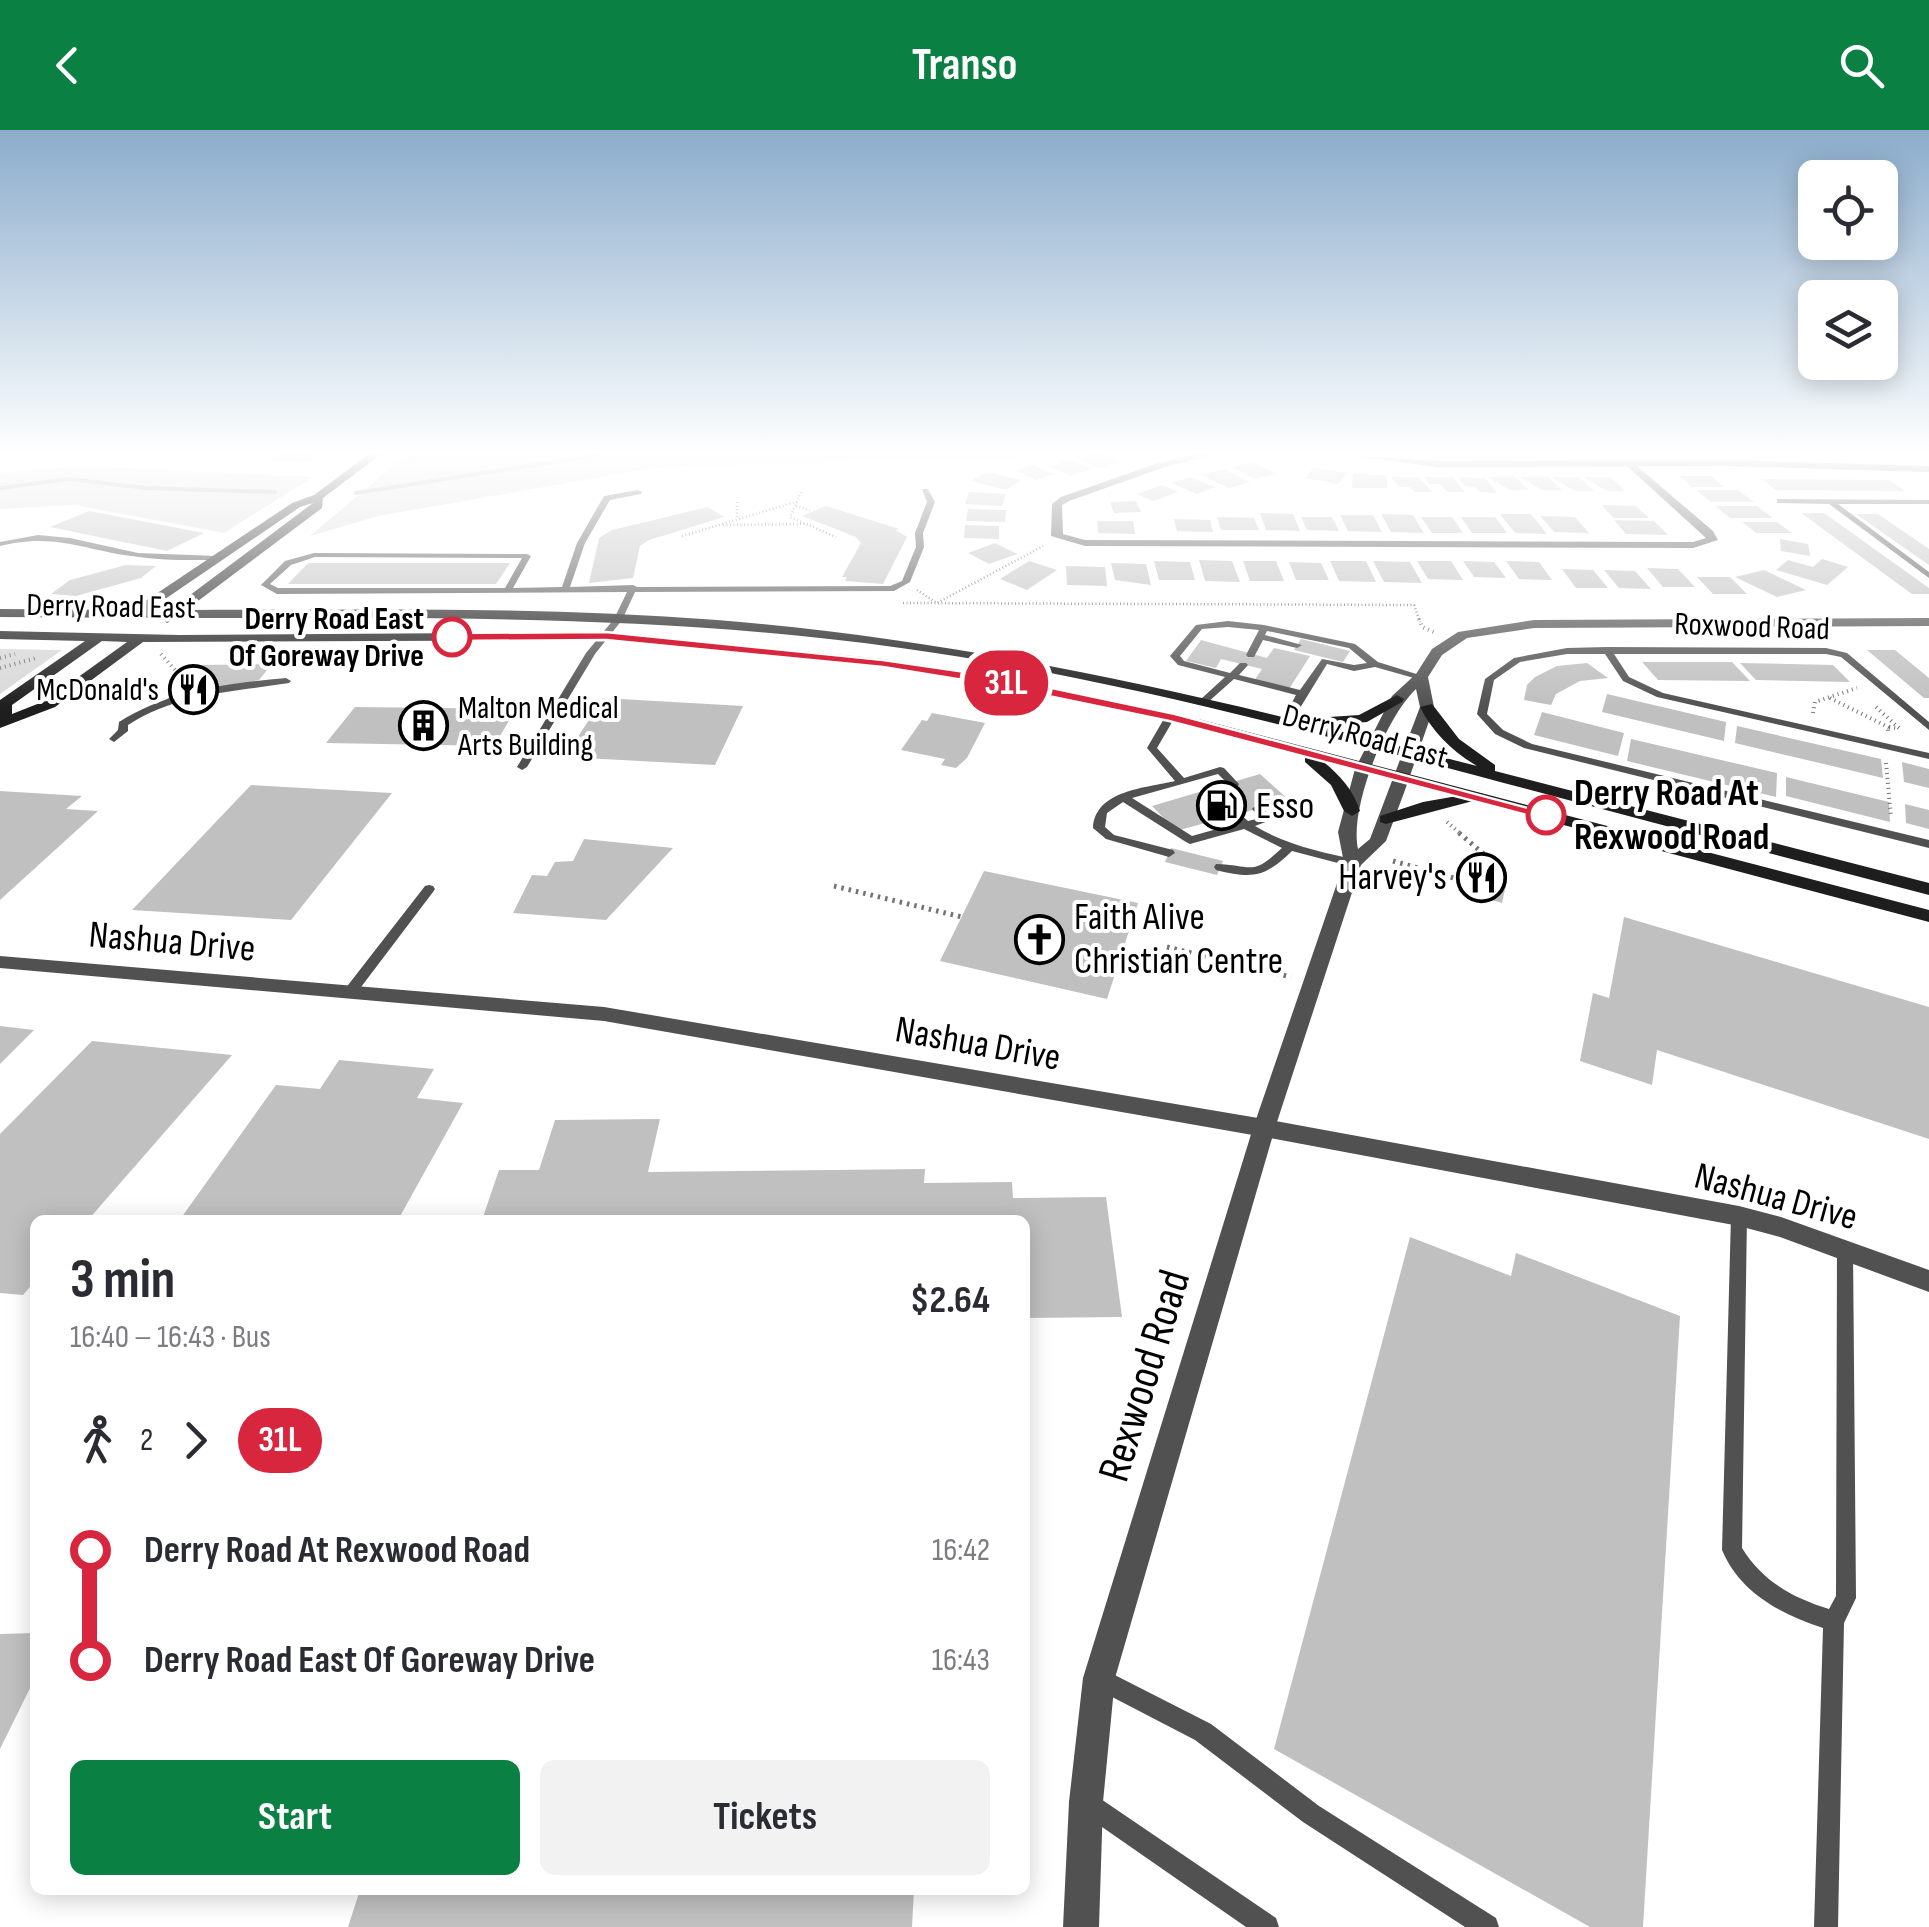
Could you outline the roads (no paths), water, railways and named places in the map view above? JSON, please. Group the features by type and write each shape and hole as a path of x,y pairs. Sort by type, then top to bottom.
{"main road":[{"path":"2,723 5,703 246,539"},
{"path":"2,723 50,704 274,539"},
{"name":"Derry Road East","path":"0,614 543,614 814,633 893,644 1105,678 1287,720 1929,889"},
{"name":"Derry Road East","path":"0,635 606,636 883,664 1000,682 1170,717 1929,916"},
{"path":"1287,720 1322,723 1362,719 1397,699"},
{"path":"1427,708 1434,724 1459,748 1509,779"},
{"path":"1296,750 1330,774 1348,794 1352,811"},
{"path":"1386,819 1429,804 1489,800"}],"street":[{"path":"1062,539 1085,544 1694,546 1712,539"},
{"name":"Rexwood Road","path":"1353,863 1346,832 1364,769 1397,699 1420,678 1437,652 1480,630 1534,624 1929,622"},
{"path":"1420,678 1427,708"},
{"name":"Rexwood Road","path":"1081,1927 1086,1802 1098,1678 1264,1128 1353,863 1378,841 1427,708"},
{"name":"Nashua Drive","path":"0,962 604,1014 1264,1128 1740,1216 1929,1281"}],"lane":[{"path":"62,539 138,555 217,558"},
{"path":"565,590 583,539"},
{"path":"506,591 528,556 314,555 288,563 265,585 276,590 506,591 634,588 885,590 906,582 919,539"},
{"path":"1880,539 1929,576"},
{"path":"522,767 591,654 618,620 634,588"},
{"path":"1258,674 1181,663 1175,656 1199,628 1228,624 1352,646 1371,662"},
{"path":"1262,632 1298,645"},
{"path":"1262,632 1252,652 1270,652"},
{"name":"Roxwood Road","path":"1607,650 1626,679 1660,695 1929,756"},
{"name":"Roxwood Road","path":"1929,727 1839,652 1543,653 1514,662 1490,679 1482,714 1499,732 1528,746 1929,844"},
{"path":"1347,655 1420,678"},
{"path":"1287,720 1325,661 1354,668 1371,662"},
{"path":"1315,675 1303,666 1322,665"},
{"path":"1204,701 1238,670"},
{"path":"1238,670 1304,690"},
{"path":"119,735 139,724 153,708 252,684 286,681"},
{"path":"1293,682 1304,690"},
{"path":"1170,717 1152,748 1182,782"},
{"path":"1169,853 1110,837 1099,828 1098,819 1106,806 1123,797 1220,770 1234,784"},
{"path":"1197,777 1210,790"},
{"path":"1168,786 1180,798"},
{"path":"1123,797 1190,840 1208,829 1239,820 1267,818 1258,808"},
{"path":"1239,820 1290,847 1353,863"},
{"path":"1220,866 1251,875 1262,873 1290,847"},
{"path":"350,992 429,889"},
{"path":"1740,1216 1732,1550 1745,1574 1774,1596 1800,1612 1834,1621"},
{"path":"1826,1927 1834,1621 1846,1598 1845,1250"},
{"path":"1098,1678 1203,1732 1311,1814 1487,1927"},
{"path":"1086,1802 1267,1927"}],"place":[{"name":"Derry Road East Of Goreway Drive","path":"452,637"},
{"name":"McDonald's","path":"194,690"},
{"name":"Malton Medical Arts Building","path":"423,726"},
{"name":"Esso","path":"1221,806"},
{"name":"Derry Road At Rexwood Road","path":"1546,815"},
{"name":"Harvey's","path":"1482,877"},
{"name":"Faith Alive Christian Centre","path":"1039,939"}]}
